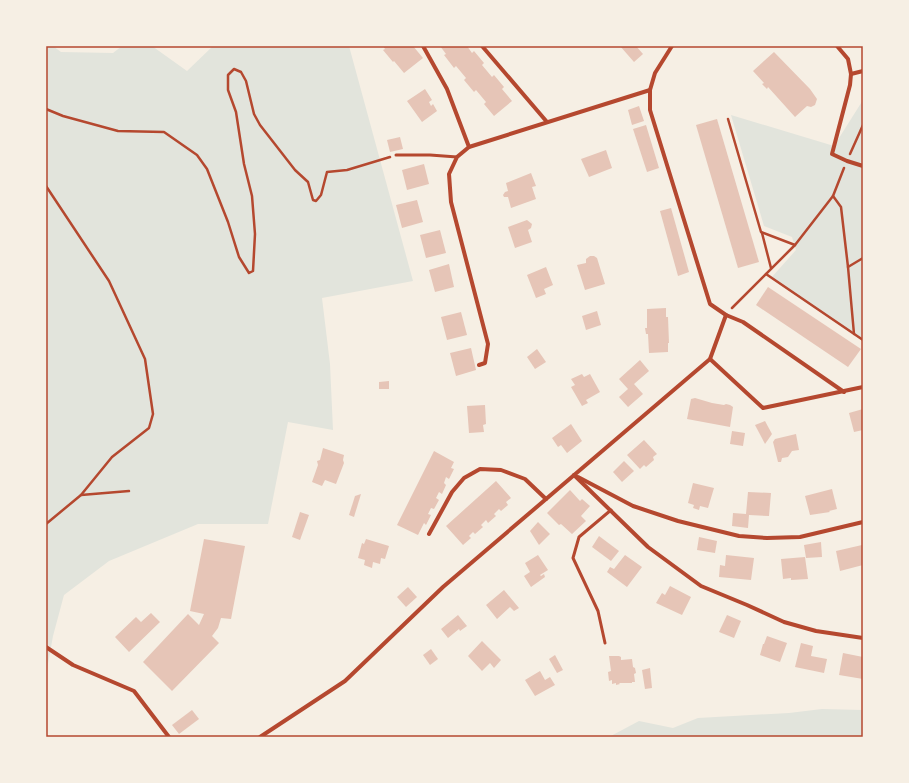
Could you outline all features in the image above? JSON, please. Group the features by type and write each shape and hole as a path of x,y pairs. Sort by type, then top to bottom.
{"street":[{"path":"423,46 447,89 469,147"},
{"path":"482,46 547,122"},
{"path":"672,46 655,73 650,90 650,110 710,304 742,322 844,392"},
{"path":"837,46 848,59 850,85 832,154 863,166"},
{"path":"850,74 863,72"},
{"path":"479,365 486,363 488,344 451,202 449,174 457,157 469,147 650,90"},
{"path":"260,737 346,681 443,587 710,359 726,314"},
{"path":"710,359 763,408 863,387"},
{"path":"429,534 452,492 464,478 480,469 501,470 525,478 546,499"},
{"path":"574,475 648,547 701,586 784,622 816,631 863,638"},
{"path":"574,475 633,506 678,521 739,536 767,538 800,537 863,522"},
{"path":"46,647 73,665 134,691 169,737"}],"lane":[{"path":"396,155 457,157"},
{"path":"605,644 598,610 573,558 579,537 611,510"}],"path":[{"path":"46,109 63,116 118,130 164,132 197,155 208,169 223,207 239,257 249,273 253,271 255,234 252,196 244,164 236,112 228,90 228,76 234,69 241,72 246,81 254,114 260,125 295,170 308,182 313,200 316,201 321,194 327,172 346,170 396,155"},
{"path":"728,119 762,232 771,269"},
{"path":"726,314 795,245 833,196 863,125"},
{"path":"46,186 109,281 144,359 153,414 148,428 112,457 81,495 46,524"},
{"path":"833,196 841,207 854,334"},
{"path":"762,232 795,245"},
{"path":"848,267 863,258"},
{"path":"766,274 863,340"},
{"path":"81,495 129,492"}],"shaded area":[{"path":"46,46 53,46 61,52 113,53 122,46 152,46 187,71 213,46 349,46 413,281 322,298 330,364 333,430 288,422 268,524 198,524 109,561 64,595 53,636 46,675"},
{"path":"863,100 863,341 771,278 796,250 792,237 764,226 731,115 834,146"},
{"path":"822,709 863,710 863,737 609,737 639,721 673,728 698,718 789,713"}],"building":[{"path":"383,46 413,46 423,58 404,73 383,50 385,49"},
{"path":"440,46 467,46 472,53 474,51 484,63 482,65 492,77 494,75 504,87 502,89 512,101 494,116 484,104 486,102 476,90 474,92 464,80 466,78 456,66 454,68 444,55 446,54"},
{"path":"620,46 636,46 643,54 634,62"},
{"path":"774,52 810,89 817,99 815,105 811,107 807,106 795,117 768,87 767,89 762,84 764,83 753,71"},
{"path":"425,89 432,100 429,102 431,106 433,104 437,111 422,122 407,101"},
{"path":"639,106 644,121 632,125 628,110"},
{"path":"717,119 759,262 738,268 696,125"},
{"path":"646,125 659,168 647,172 633,129"},
{"path":"400,137 403,149 390,152 387,140"},
{"path":"606,150 612,168 589,177 581,159"},
{"path":"424,164 429,184 407,190 402,170"},
{"path":"531,173 536,186 532,187 536,199 511,208 508,197 504,197 503,195 508,191 506,183"},
{"path":"417,200 423,222 402,228 396,205"},
{"path":"671,208 689,272 678,276 660,211"},
{"path":"527,220 532,224 531,228 528,230 532,242 515,248 508,227"},
{"path":"440,230 446,253 426,258 420,235"},
{"path":"590,256 597,258 605,284 585,290 577,265 586,263 586,259"},
{"path":"449,264 454,287 435,292 429,270"},
{"path":"546,267 553,285 544,289 546,294 536,298 527,275"},
{"path":"768,287 861,349 848,367 756,305"},
{"path":"666,308 666,317 668,317 668,352 649,353 648,334 646,334 645,328 647,328 647,309"},
{"path":"597,311 601,325 586,330 582,316"},
{"path":"461,312 467,335 447,340 441,317"},
{"path":"471,348 476,370 456,376 450,353"},
{"path":"537,349 546,362 535,369 527,357"},
{"path":"640,360 649,371 634,384 643,394 628,407 619,397 628,389 619,379"},
{"path":"582,374 584,377 590,374 600,392 586,400 588,403 582,406 571,387 575,385 571,379"},
{"path":"389,381 389,389 379,389 379,382"},
{"path":"695,398 712,403 726,404 733,407 730,427 687,419 691,399"},
{"path":"485,405 486,424 483,425 484,432 469,433 467,406"},
{"path":"863,409 863,430 854,432 849,413"},
{"path":"765,421 772,434 765,444 755,425"},
{"path":"571,424 582,441 567,453 561,445 558,447 552,438"},
{"path":"732,431 745,433 743,446 730,444"},
{"path":"796,434 799,450 792,451 788,457 782,458 781,462 778,462 773,442 775,439"},
{"path":"644,440 657,454 653,457 654,460 646,467 644,465 640,469 627,455"},
{"path":"323,448 344,455 344,463 336,484 325,480 322,486 312,482 318,465 317,461 320,460"},
{"path":"434,451 454,462 451,468 454,469 449,479 446,477 444,483 446,485 442,494 439,492 436,498 439,500 434,509 431,508 428,514 431,515 426,525 424,523 418,535 397,525"},
{"path":"624,461 634,471 622,482 613,472"},
{"path":"496,481 511,498 506,502 508,505 501,511 499,509 494,514 496,516 488,523 486,520 481,525 483,527 475,534 473,532 469,536 471,538 463,545 446,526"},
{"path":"693,483 714,488 708,508 700,506 699,510 693,508 694,505 688,503"},
{"path":"832,489 837,509 829,511 830,512 810,515 805,496"},
{"path":"570,490 580,501 582,499 590,506 581,516 586,521 572,534 561,524 559,525 547,513"},
{"path":"748,492 771,493 769,516 749,515 748,528 732,526 733,513 746,514"},
{"path":"361,494 354,517 349,515 355,496"},
{"path":"300,512 309,515 300,540 292,537"},
{"path":"538,522 550,534 539,545 530,531"},
{"path":"599,536 619,551 611,561 592,547"},
{"path":"699,537 717,541 715,553 697,550"},
{"path":"204,539 245,546 231,619 221,618 218,628 212,636 219,643 172,691 143,662 188,614 199,625 204,614 190,611"},
{"path":"366,539 389,546 385,559 381,558 380,564 373,562 372,568 364,565 365,560 358,558 362,543 364,544"},
{"path":"821,542 822,557 806,558 804,545"},
{"path":"862,545 863,565 840,571 836,551"},
{"path":"538,555 548,570 540,575 541,576 544,574 545,577 531,587 524,576 530,572 525,563"},
{"path":"625,555 642,567 627,587 607,572 610,567 614,569"},
{"path":"726,555 754,558 751,580 719,577 720,565 725,566"},
{"path":"805,557 808,579 783,579 781,559"},
{"path":"670,586 691,597 682,615 656,603 662,593 665,595"},
{"path":"408,587 417,597 406,607 397,597"},
{"path":"504,590 519,608 514,611 510,607 497,619 486,605"},
{"path":"151,613 160,622 129,652 115,637 136,617 141,622"},
{"path":"458,615 467,626 460,631 459,629 448,638 441,629"},
{"path":"727,615 741,621 734,638 719,632"},
{"path":"767,636 787,643 780,662 760,655"},
{"path":"482,641 501,660 494,668 490,663 482,671 468,656"},
{"path":"801,643 813,646 811,656 827,659 824,673 795,667"},
{"path":"431,649 438,659 430,665 423,655"},
{"path":"843,653 863,657 863,679 839,675"},
{"path":"555,655 563,670 557,673 549,659"},
{"path":"609,656 619,656 621,657 621,660 632,659 633,667 635,668 636,673 634,674 635,682 619,683 620,684 616,685 616,683 612,684 612,680 609,681 608,672 611,671"},
{"path":"650,668 652,688 645,689 642,670"},
{"path":"540,671 545,680 550,677 555,685 535,696 525,680"},
{"path":"192,710 199,719 179,734 172,725"}]}
